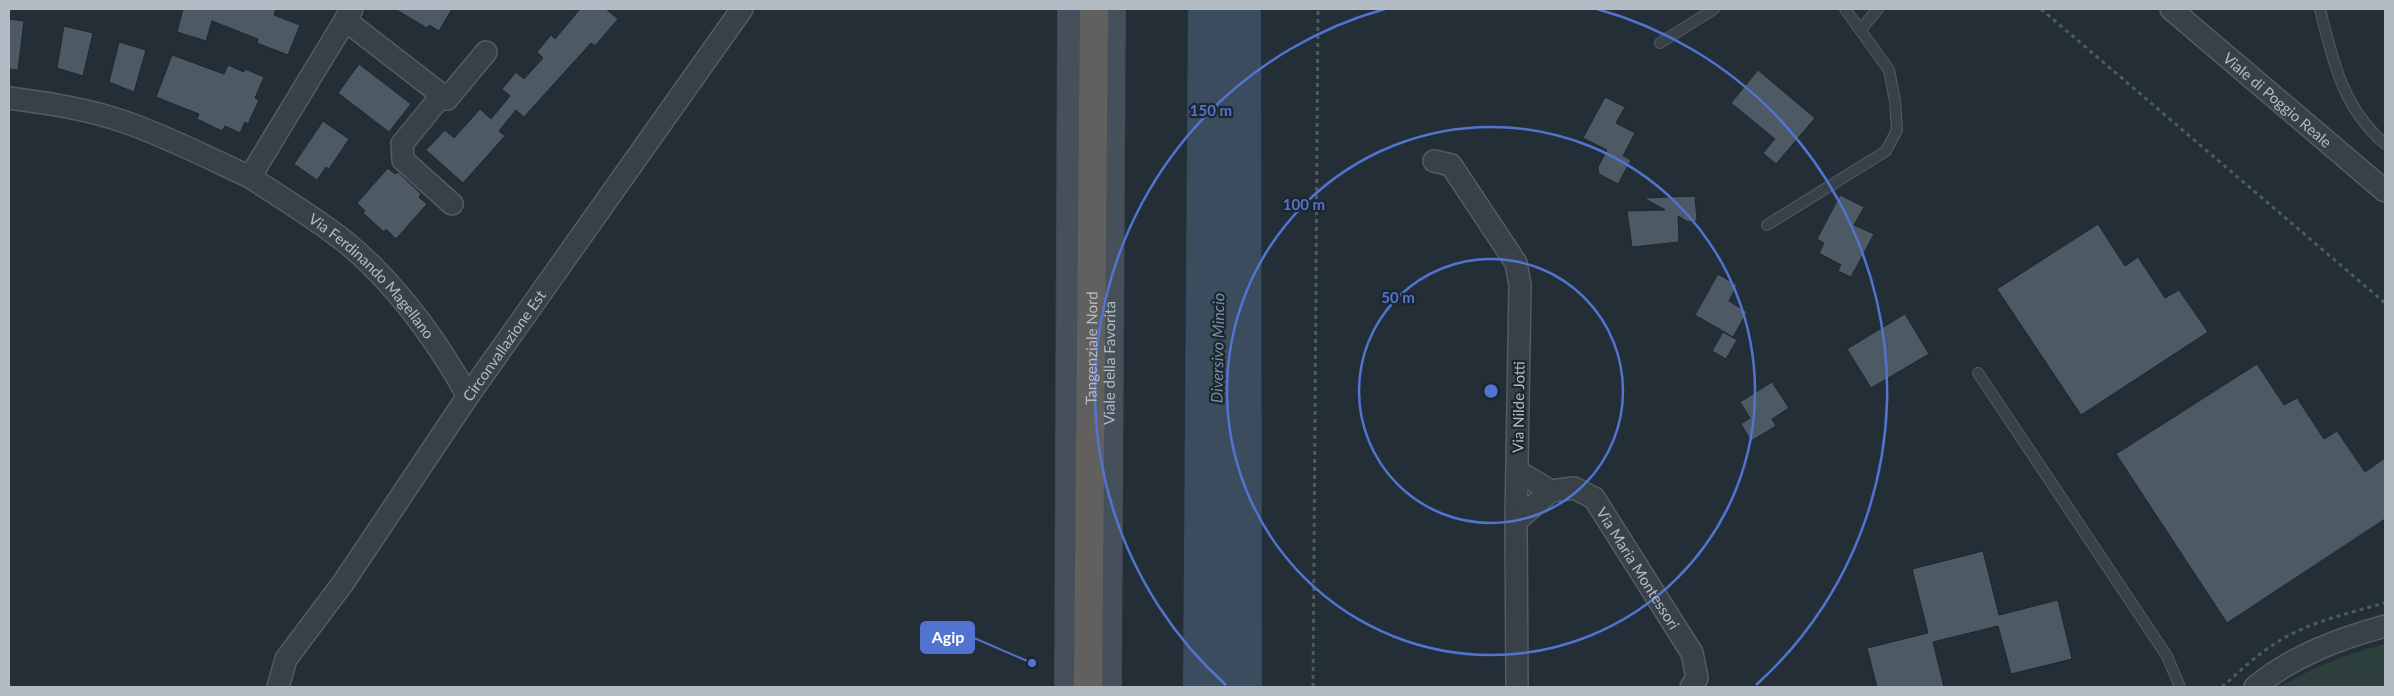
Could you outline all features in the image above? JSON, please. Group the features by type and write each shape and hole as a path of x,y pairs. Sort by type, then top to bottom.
{"highway":[{"name":"Tangenziale Nord","path":"1088,687 1094,9"}],"main road":[{"path":"1069,687 1072,9"},
{"name":"Viale della Favorita","path":"1107,687 1111,9"}],"street":[{"name":"Circonvallazione Est","path":"278,687 286,659 343,583 468,396 742,9"},
{"name":"Viale di Poggio Reale","path":"2172,9 2385,191"},
{"path":"250,178 348,14 447,99 486,52"},
{"path":"442,95 402,144 402,152 403,160 452,204"},
{"name":"Via Ferdinando Magellano","path":"9,98 84,111 124,122 174,141 250,178 315,219 348,244 379,273 438,348 468,396"},
{"name":"Via Nilde Jotti","path":"1434,162 1451,165 1516,263 1520,285 1516,520 1517,687"},
{"path":"1516,520 1551,491 1517,471"},
{"name":"Via Maria Montessori","path":"1551,491 1574,488 1594,498 1692,653 1697,678 1691,687"},
{"path":"2255,687 2268,676 2316,648 2385,626"}],"lane":[{"path":"1660,43 1714,9"},
{"path":"1767,225 1886,151 1897,130 1896,101 1889,70 1846,9"},
{"path":"1860,29 1878,9"},
{"path":"2320,9 2334,69 2351,105 2385,144"},
{"path":"1978,373 2167,656 2180,687"}],"path":[{"path":"1313,687 1318,9"},
{"path":"2041,9 2385,303"}],"green space":[{"path":"2385,644 2385,687 2279,687 2330,662"}],"water":[{"name":"Diversivo Mincio","path":"1188,9 1261,9 1262,687 1183,687"}],"building":[{"path":"183,9 276,9 274,15 300,25 288,55 257,43 258,39 212,21 206,41 177,32"},
{"path":"395,9 452,9 439,31 429,25 427,28"},
{"path":"580,9 606,9 618,19 595,46 591,43 524,117 516,110 499,131 505,136 463,183 426,150 445,130 454,138 480,109 491,119 510,96 502,89 516,72 524,79 543,58 537,52 551,35 555,39"},
{"path":"9,19 24,21 18,70 9,69"},
{"path":"64,26 93,33 83,76 57,68"},
{"path":"119,42 146,50 134,92 109,82"},
{"path":"172,55 224,74 228,65 244,72 245,69 264,77 255,98 259,100 248,124 245,122 240,133 225,126 222,131 197,119 199,114 156,97"},
{"path":"359,64 411,104 389,132 338,93"},
{"path":"1758,70 1815,118 1776,164 1763,153 1775,139 1731,103"},
{"path":"1605,97 1625,107 1616,123 1635,133 1623,156 1631,160 1618,184 1599,174 1598,167 1607,150 1583,138"},
{"path":"323,121 349,139 329,169 326,167 317,180 294,164"},
{"path":"388,168 395,174 398,172 421,194 419,197 427,204 396,239 386,229 384,232 363,213 365,211 357,203"},
{"path":"1840,195 1864,207 1854,225 1874,234 1851,277 1838,271 1841,265 1819,253 1824,243 1817,239"},
{"path":"1695,196 1697,221 1688,222 1678,216 1679,242 1632,247 1627,211 1665,210 1644,198"},
{"path":"2098,224 2125,266 2138,257 2165,298 2179,290 2208,332 2081,415 1997,289"},
{"path":"1718,274 1737,285 1729,301 1747,312 1733,337 1695,315"},
{"path":"1905,314 1929,354 1871,388 1847,349"},
{"path":"1723,332 1737,340 1726,359 1712,351"},
{"path":"2257,364 2284,405 2297,398 2324,439 2337,431 2365,472 2385,458 2385,519 2227,623 2116,454"},
{"path":"1772,382 1789,408 1772,419 1776,426 1751,441 1741,424 1750,418 1740,402"},
{"path":"1983,551 1999,615 2058,600 2072,659 2011,674 1998,626 1933,642 1944,687 1877,687 1867,648 1928,633 1912,569"}],"place":[{"name":"Agip","path":"1032,663"}]}
